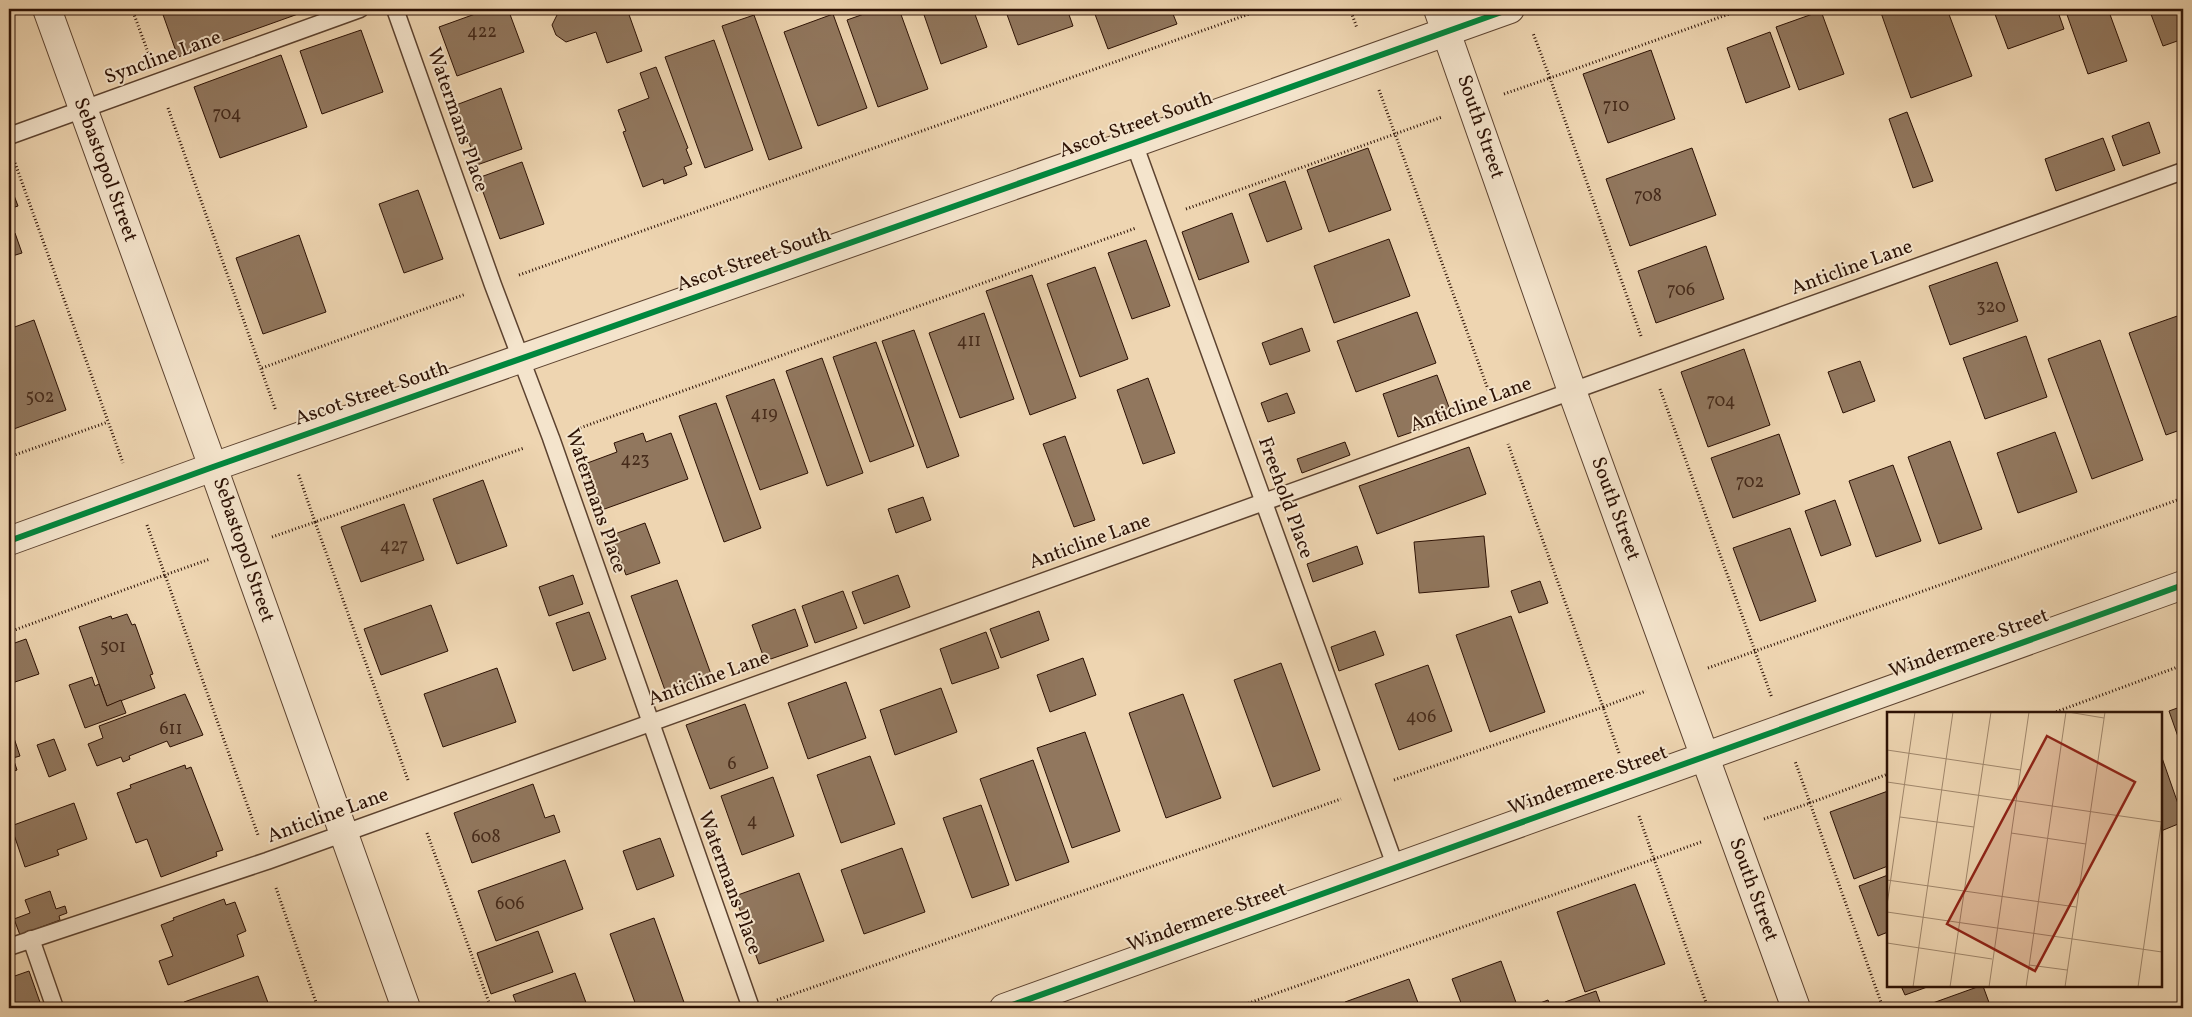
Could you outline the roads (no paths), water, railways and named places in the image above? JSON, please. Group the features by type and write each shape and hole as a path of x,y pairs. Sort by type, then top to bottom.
{"street":[{"name":"Sebastopol Street","path":"47,9 213,466 406,1008"},
{"name":"Ascot Street South","path":"9,541 213,466 1134,143 1442,20 1510,9"},
{"name":"South Street","path":"1442,20 1572,391 1796,1008"},
{"name":"Windermere Street","path":"1004,1008 2183,585"}],"lane":[{"name":"Syncline Lane","path":"9,136 83,111 360,9"},
{"name":"Watermans Place","path":"396,9 492,285 551,438 751,1008"},
{"name":"Freehold Place","path":"1134,143 1396,868"},
{"name":"Anticline Lane","path":"9,947 267,861 2183,171"},
{"path":"31,939 56,1008"}]}
